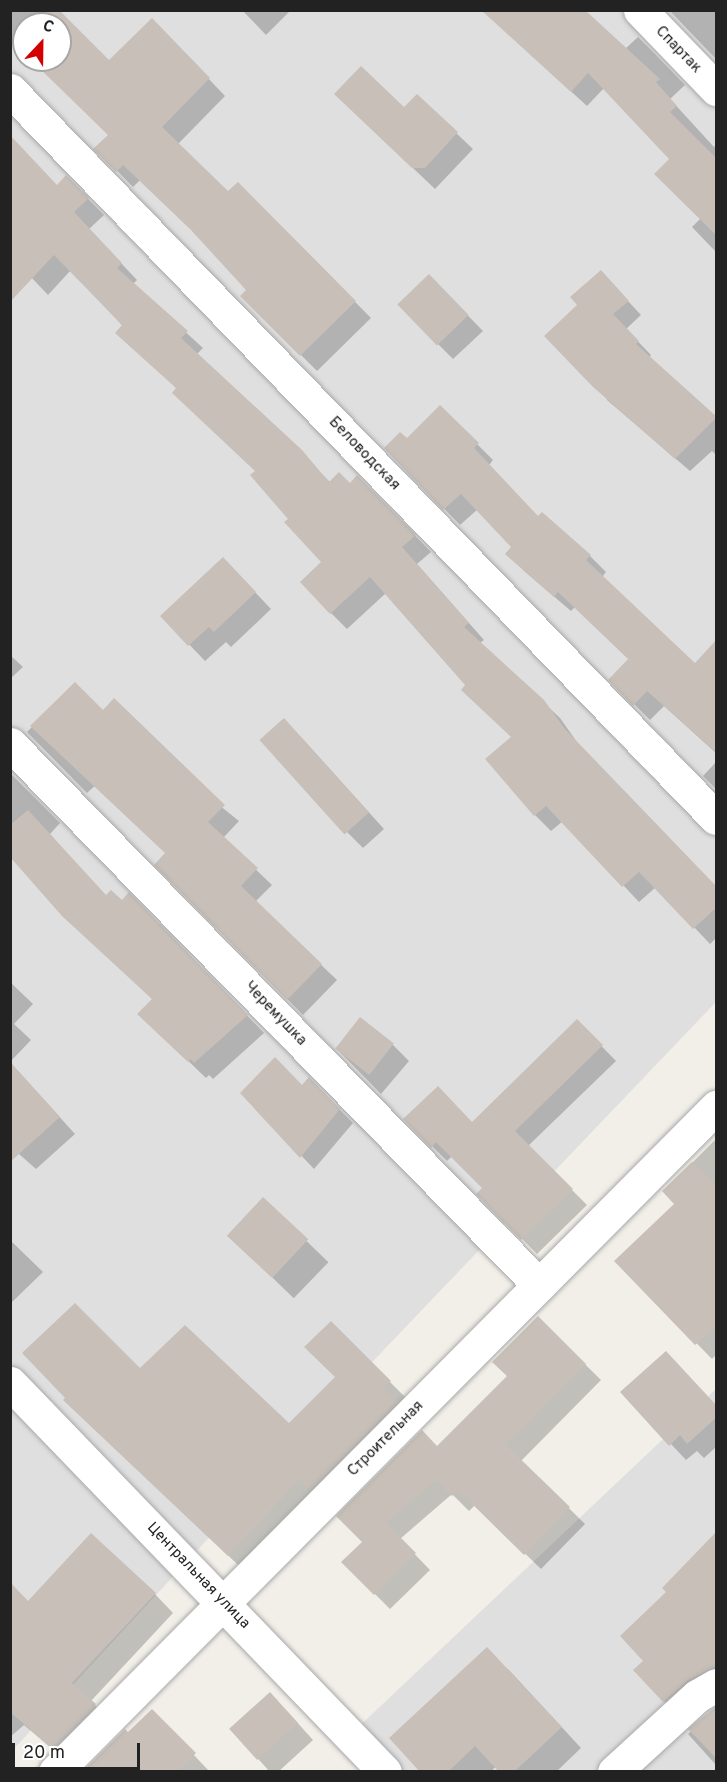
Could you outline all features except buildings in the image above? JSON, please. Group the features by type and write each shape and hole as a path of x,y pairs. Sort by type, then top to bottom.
{"street":[{"name":"Спартак","path":"640,10 717,89"},
{"name":"Беловодская","path":"10,90 717,818"},
{"name":"Черемушка","path":"10,744 539,1285"},
{"name":"Строительная","path":"55,1772 717,1107"},
{"name":"Центральная улица","path":"10,1383 224,1602 385,1772"},
{"path":"614,1772 697,1696 717,1685"}],"shaded area":[{"path":"11,11 716,11 716,1002 336,1400 11,1752"},
{"path":"716,1389 716,1771 385,1771 350,1735"}]}
